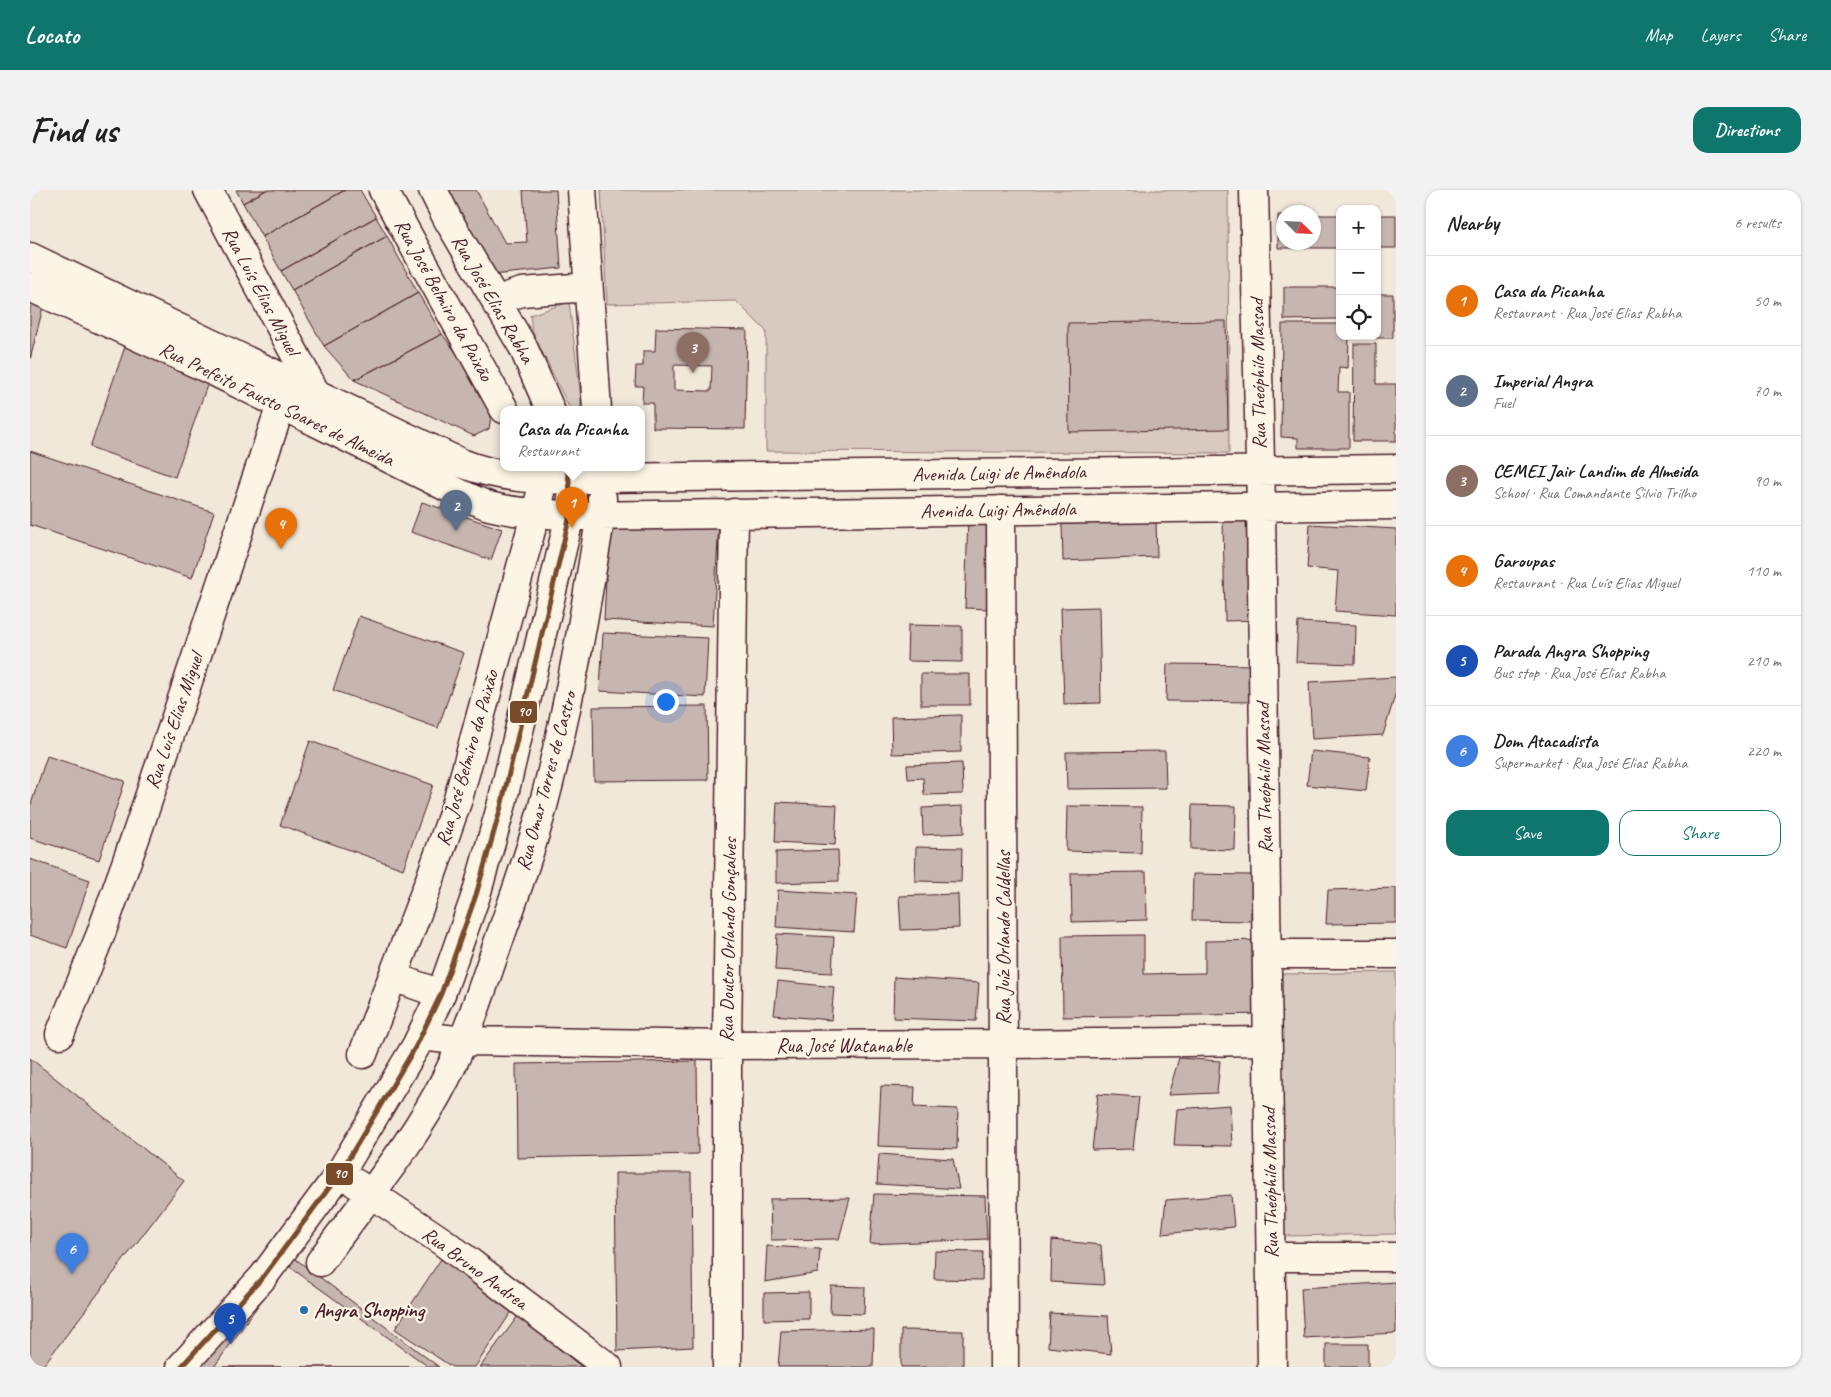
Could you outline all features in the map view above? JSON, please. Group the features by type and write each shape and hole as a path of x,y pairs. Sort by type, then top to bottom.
{"street":[{"name":"Rua Luís Elias Miguel","path":"208,190 315,392"},
{"name":"Rua José Belmiro da Paixão","path":"383,190 502,406"},
{"name":"Rua José Elias Rabha","path":"433,190 497,305 523,347 549,406"},
{"path":"582,190 597,406"},
{"name":"Rua Theóphilo Massad","path":"1254,190 1261,507 1272,1367"},
{"name":"Rua Prefeito Fausto Soares de Almeida","path":"30,257 220,361 281,405 461,494 487,506 532,513 570,515"},
{"path":"497,305 509,296 521,282 588,287"},
{"name":"Rua Prefeito Fausto Soares de Almeida","path":"30,287 220,361 315,392 462,464 489,473 532,475 568,473"},
{"name":"Rua Luís Elias Miguel","path":"60,1034 100,936 138,830 281,405"},
{"name":"Avenida Luigi de Amêndola","path":"568,473 1396,469"},
{"name":"Rua Omar Torres de Castro","path":"320,1262 398,1156 422,1120 446,1079 464,1041 542,811 573,676 601,514 602,472"},
{"path":"181,1367 263,1276 340,1173 418,1041 441,994 476,896 501,807 570,515 572,497 568,473"},
{"name":"Rua José Belmiro da Paixão","path":"366,1048 430,882 458,799 532,513 540,497 532,475"},
{"name":"Avenida Luigi Amêndola","path":"570,515 1396,505"},
{"name":"Rua Juíz Orlando Caldellas","path":"1001,510 1004,1367"},
{"name":"Rua Doutor Orlando Gonçalves","path":"727,1367 727,1045 734,513"},
{"path":"493,669 531,678"},
{"path":"458,799 501,807"},
{"path":"1267,954 1396,954"},
{"path":"393,977 441,994"},
{"name":"Rua José Watanable","path":"366,1048 418,1041 727,1045 1268,1041"},
{"name":"Rua Bruno Andrea","path":"340,1173 443,1242 608,1367"},
{"path":"1271,1257 1396,1257"}],"shaded area":[{"path":"601,190 1228,190 1229,453 766,451 766,331 736,301 607,304"},
{"path":"569,302 581,406 569,406 532,331 530,315"},
{"path":"1396,972 1396,1234 1283,1236 1279,974"}],"building":[{"path":"236,190 266,190 243,203"},
{"path":"266,190 345,190 262,237 243,203"},
{"path":"345,190 360,190 376,217 281,271 262,237"},
{"path":"435,190 476,190 505,243 527,242 523,190 556,190 561,268 482,276"},
{"path":"1321,215 1336,215 1336,248 1321,248"},
{"path":"1381,215 1396,215 1396,248 1381,248"},
{"path":"376,217 387,236 292,290 281,271"},
{"path":"387,236 418,293 324,346 292,290"},
{"path":"1284,287 1336,287 1336,319 1284,320"},
{"path":"30,292 45,299 30,360"},
{"path":"418,293 442,334 354,380 324,346"},
{"path":"1381,294 1393,294 1393,338 1381,338"},
{"path":"1226,321 1228,429 1069,432 1068,323"},
{"path":"1282,324 1336,324 1336,340 1349,340 1348,368 1339,367 1338,392 1349,392 1349,448 1298,448 1298,438 1281,437"},
{"path":"656,328 747,330 745,429 653,428 653,403 642,403 643,386 635,386 636,366 643,366 643,351 655,351","holes":["674,365 712,366 711,391 674,390"]},
{"path":"442,334 471,372 492,410 489,429 474,436 354,380"},
{"path":"126,344 211,374 175,477 90,447"},
{"path":"1354,344 1376,344 1376,384 1396,384 1396,441 1353,441"},
{"path":"30,451 214,512 192,578 30,525"},
{"path":"422,502 502,529 491,560 411,532"},
{"path":"609,517 719,523 713,626 604,620"},
{"path":"968,517 993,517 989,609 965,608"},
{"path":"1256,519 1258,620 1225,621 1223,520"},
{"path":"1156,521 1157,557 1063,561 1062,524"},
{"path":"1310,524 1396,529 1396,615 1335,611 1338,571 1307,568"},
{"path":"1099,607 1101,703 1064,704 1061,608"},
{"path":"359,616 464,653 438,728 333,690"},
{"path":"1298,622 1356,625 1355,664 1296,662"},
{"path":"908,625 962,626 962,662 907,661"},
{"path":"603,633 708,638 705,697 600,691"},
{"path":"1167,664 1262,665 1261,702 1166,701"},
{"path":"921,674 970,674 970,705 921,705"},
{"path":"1396,677 1396,692 1383,735 1312,739 1309,682"},
{"path":"707,706 708,780 594,781 593,707"},
{"path":"961,715 961,752 892,754 891,717"},
{"path":"310,741 433,785 403,869 280,825"},
{"path":"1165,751 1166,788 1067,789 1066,752"},
{"path":"1311,751 1370,757 1366,791 1307,785"},
{"path":"47,756 125,781 99,860 30,838 30,807"},
{"path":"962,763 963,794 924,795 923,778 908,779 907,765"},
{"path":"777,802 837,805 835,845 775,842"},
{"path":"1192,805 1236,806 1235,850 1191,849"},
{"path":"963,806 964,833 923,835 922,808"},
{"path":"1067,806 1142,807 1141,853 1066,851"},
{"path":"916,847 962,848 961,882 915,881"},
{"path":"838,850 839,881 776,883 776,852"},
{"path":"30,859 90,880 67,948 30,935"},
{"path":"1146,872 1147,920 1072,922 1071,873"},
{"path":"1193,874 1252,875 1251,921 1192,920"},
{"path":"1396,888 1396,923 1326,924 1328,890"},
{"path":"778,890 857,895 854,932 776,927"},
{"path":"958,894 959,928 901,930 899,896"},
{"path":"777,934 834,937 832,973 775,970"},
{"path":"1144,935 1144,974 1205,973 1205,941 1266,940 1267,1014 1063,1017 1062,936"},
{"path":"894,977 979,983 976,1021 893,1018"},
{"path":"778,981 834,987 831,1020 774,1015"},
{"path":"30,1058 184,1181 42,1367 30,1367"},
{"path":"1179,1058 1220,1061 1217,1093 1168,1095"},
{"path":"697,1061 698,1154 517,1158 516,1064"},
{"path":"881,1086 915,1087 914,1107 958,1109 957,1149 878,1146"},
{"path":"1098,1094 1139,1097 1133,1149 1092,1150"},
{"path":"1230,1105 1232,1146 1174,1145 1177,1109"},
{"path":"879,1154 953,1159 959,1189 877,1184"},
{"path":"615,1173 691,1173 693,1347 617,1351"},
{"path":"874,1194 985,1196 987,1239 870,1244"},
{"path":"1231,1195 1234,1227 1162,1234 1166,1200"},
{"path":"850,1198 839,1239 771,1240 770,1199"},
{"path":"1052,1240 1101,1245 1104,1285 1051,1282"},
{"path":"767,1246 820,1249 818,1273 765,1282"},
{"path":"935,1251 983,1252 982,1280 934,1279"},
{"name":"Angra Shopping","path":"289,1254 439,1367 201,1367"},
{"path":"441,1259 514,1308 475,1367 452,1367 395,1329"},
{"name":"Angra Shopping","path":"287,1265 429,1367 214,1367"},
{"path":"1396,1282 1396,1333 1304,1338 1301,1288"},
{"path":"831,1286 865,1287 864,1314 830,1313"},
{"path":"809,1292 809,1319 764,1320 764,1293"},
{"path":"1050,1313 1108,1316 1111,1354 1048,1347"},
{"path":"518,1316 582,1367 480,1367"},
{"path":"874,1329 873,1367 778,1367 781,1331"},
{"path":"901,1330 963,1331 963,1367 901,1367"},
{"path":"1326,1344 1368,1344 1368,1367 1326,1367"}],"transit line":[{"name":"90","path":"181,1367 263,1277 340,1173 416,1046 441,994 476,895 501,807 570,515 570,491 567,471"}],"place":[{"name":"CEMEI Jair Landim de Almeida","path":"693,373"},
{"name":"Casa da Picanha","path":"572,528"},
{"name":"Imperial Angra","path":"456,531"},
{"name":"Garoupas","path":"281,549"},
{"name":"Dom Atacadista","path":"72,1274"},
{"name":"Angra Shopping","path":"304,1310"},
{"name":"Parada Angra Shopping","path":"230,1344"}]}
